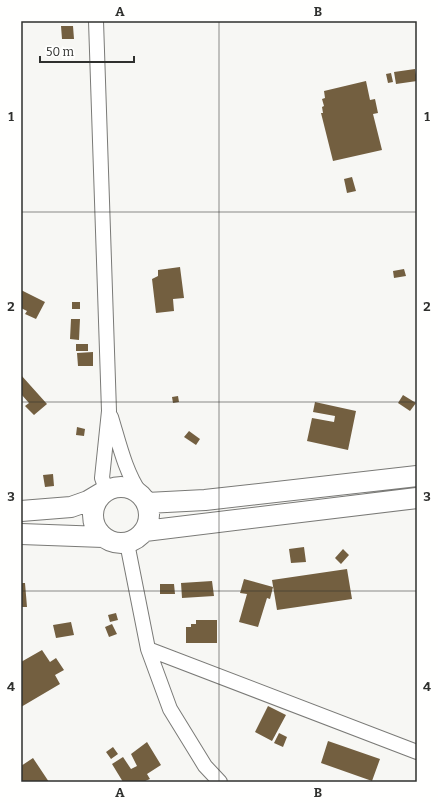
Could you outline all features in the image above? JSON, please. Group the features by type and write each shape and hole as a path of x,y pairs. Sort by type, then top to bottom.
{"main road":[{"path":"143,498 205,500 417,476"},
{"path":"21,511 71,507 88,502 106,491 119,486 130,488 143,498 150,512 149,522 145,530 134,540 127,543 110,541 103,537 95,526 93,513 97,500 106,491"},
{"path":"145,530 417,498"},
{"path":"21,534 103,537"}],"street":[{"path":"96,21 109,411 102,478 106,491"},
{"path":"109,411 129,475 143,498"},
{"path":"127,543 148,649 170,709 205,766 220,782"},
{"path":"148,649 417,752"}],"building":[{"path":"61,26 73,26 74,39 62,39"},
{"path":"415,69 417,81 396,84 394,72"},
{"path":"391,73 393,82 388,83 386,74"},
{"path":"366,81 370,100 375,99 378,113 373,114 382,150 333,161 321,113 323,113 322,107 324,106 322,99 325,98 324,91"},
{"path":"352,177 356,191 347,193 344,179"},
{"path":"180,267 184,298 173,299 174,311 156,313 152,279 158,276 158,270"},
{"path":"404,269 406,276 394,278 393,271"},
{"path":"21,290 45,302 36,319 25,314 27,311 21,308"},
{"path":"72,302 80,302 80,309 72,309"},
{"path":"71,319 80,319 79,340 70,339"},
{"path":"76,344 88,344 88,351 76,351"},
{"path":"93,352 93,366 78,366 77,353"},
{"path":"21,375 47,404 34,415 25,406 29,403 21,394"},
{"path":"403,395 416,403 410,411 398,403"},
{"path":"178,396 179,402 173,403 172,397"},
{"path":"315,402 356,411 348,450 307,441 312,418 334,422 335,416 313,412"},
{"path":"77,427 85,429 84,436 76,435"},
{"path":"189,431 200,439 196,445 184,437"},
{"path":"53,474 54,486 45,487 43,475"},
{"path":"304,547 306,562 291,563 289,549"},
{"path":"343,549 349,555 341,564 335,558"},
{"path":"347,569 352,599 277,610 272,580"},
{"path":"244,579 273,587 270,599 267,598 258,627 239,622 247,594 240,593"},
{"path":"212,581 214,596 182,598 181,583"},
{"path":"21,583 25,583 27,607 21,607"},
{"path":"160,584 174,584 175,594 160,594"},
{"path":"116,613 118,620 110,622 108,615"},
{"path":"196,620 217,620 217,643 186,643 186,627 191,627 191,624 196,624"},
{"path":"71,622 74,635 56,638 53,625"},
{"path":"112,624 117,634 109,637 105,627"},
{"path":"42,650 50,662 56,658 64,670 55,675 60,684 21,707 21,662"},
{"path":"268,706 286,715 272,741 255,732"},
{"path":"279,733 287,737 283,747 274,743"},
{"path":"328,741 380,759 372,781 321,763"},
{"path":"147,742 161,765 147,774 150,779 143,782 123,782 112,764 123,757 131,769 137,766 131,754"},
{"path":"113,747 118,754 111,759 106,752"},
{"path":"33,758 49,782 21,782 21,766"}]}
